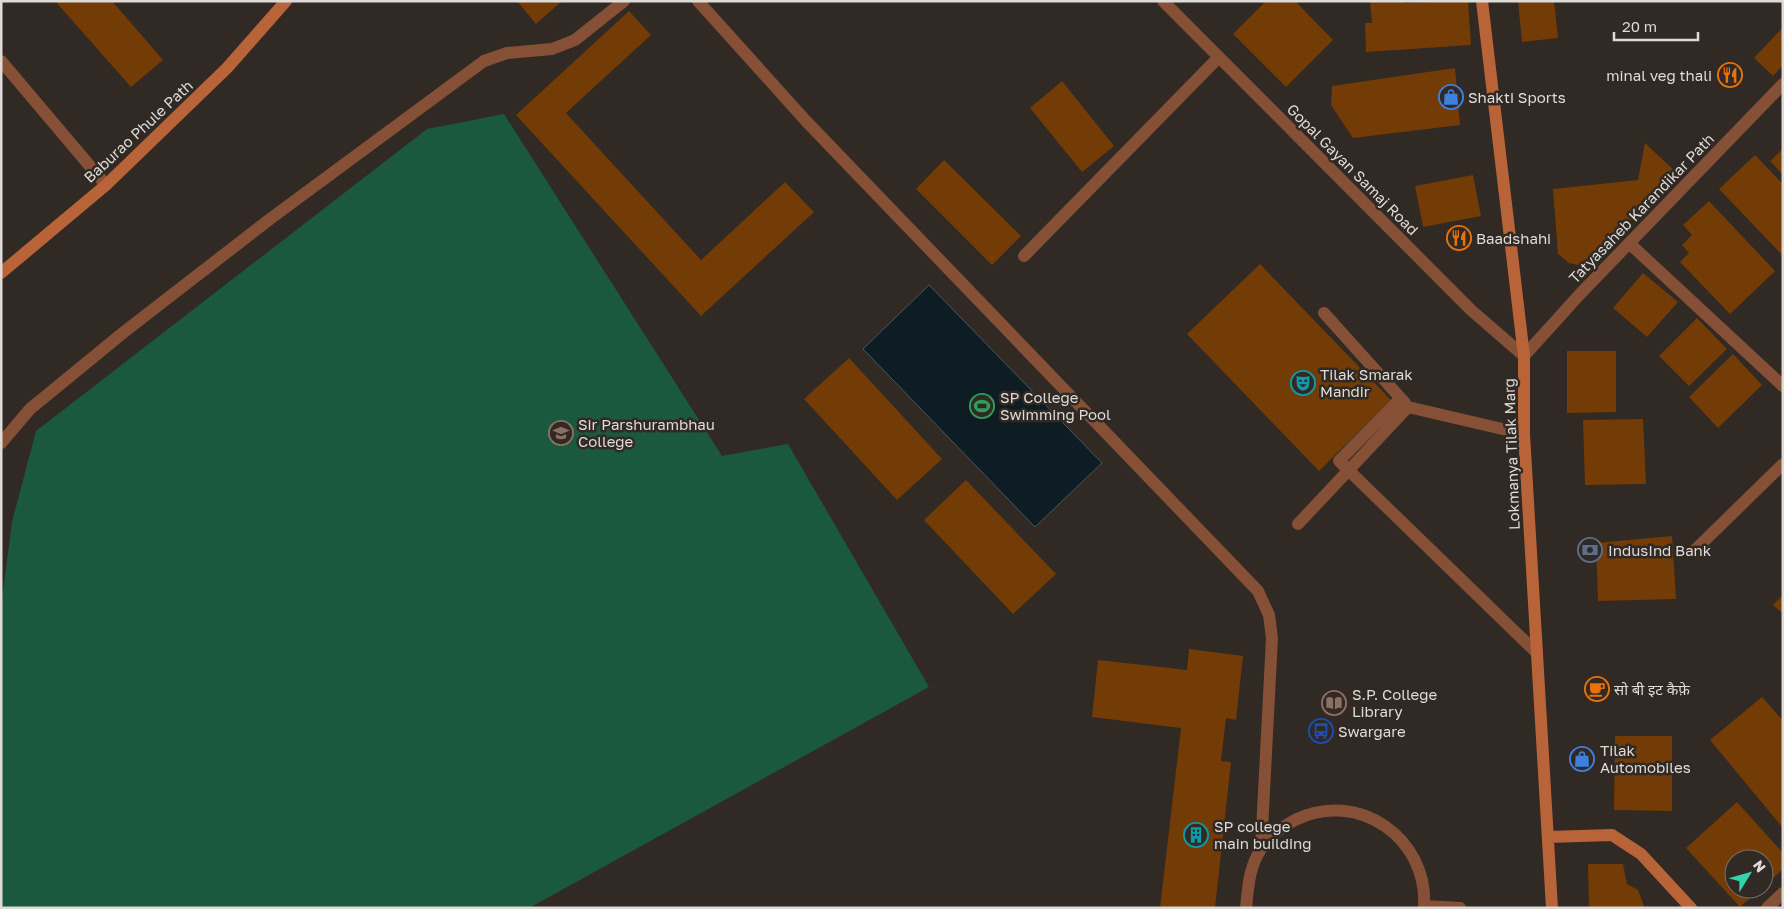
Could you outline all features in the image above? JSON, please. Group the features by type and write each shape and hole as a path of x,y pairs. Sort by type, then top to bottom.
{"main road":[{"name":"Baburao Phule Path","path":"1,273 106,185 227,68 286,1"},
{"name":"Lokmanya Tilak Marg","path":"1482,1 1524,356 1524,434 1552,908"},
{"path":"1548,838 1612,835 1641,854 1691,908"}],"street":[{"path":"1,443 30,409 124,332 270,220 484,61 507,53 552,49 575,40 624,1"},
{"path":"698,1 820,135 1258,591 1268,615 1272,638 1261,849 1249,877 1246,908"},
{"name":"Gopal Gayan Samaj Road","path":"1163,1 1471,310 1524,356"},
{"path":"1024,256 1218,58"},
{"path":"1,61 106,185"},
{"name":"Tatyasaheb Karandikar Path","path":"1524,356 1629,243 1783,84"},
{"path":"1629,243 1783,386"},
{"path":"1324,313 1404,403 1524,434"},
{"path":"1298,524 1404,403"},
{"path":"1694,551 1783,464"},
{"path":"1348,469 1537,653"},
{"path":"1261,849 1282,827 1308,814 1338,810 1367,816 1392,830 1411,851 1422,877 1425,907 1460,908"},
{"path":"1767,908 1783,893"}],"green space":[{"path":"504,114 722,456 788,444 929,687 529,908 1,908 1,606 12,522 36,431 427,129"}],"shaded area":[{"name":"SP College Swimming Pool","path":"929,285 1102,463 1035,527 863,349"}],"building":[{"path":"55,1 112,1 163,60 131,87"},
{"path":"517,1 562,1 536,24"},
{"path":"1266,1 1295,1 1333,40 1286,87 1233,34"},
{"path":"1370,1 1405,1 1405,3 1468,1 1471,45 1366,52 1365,23 1372,23"},
{"path":"1518,1 1554,1 1558,38 1522,42"},
{"path":"629,11 651,35 566,113 701,260 785,182 814,212 701,316 516,115"},
{"path":"1783,27 1783,65 1773,76 1754,58"},
{"path":"1455,68 1460,125 1353,138 1331,105 1332,86"},
{"path":"1062,81 1114,146 1082,172 1030,108"},
{"path":"1645,143 1676,172 1595,259 1578,265 1569,263 1558,254 1553,189 1638,180"},
{"path":"1783,149 1783,175 1770,161"},
{"path":"1755,155 1783,184 1783,256 1719,189"},
{"path":"944,160 1021,236 992,265 916,189"},
{"path":"1473,175 1481,216 1423,227 1415,186"},
{"path":"1709,201 1775,271 1730,314 1680,262 1689,253 1682,245 1692,235 1683,225"},
{"path":"1260,264 1391,400 1319,471 1187,334"},
{"path":"1643,273 1678,302 1647,337 1613,308"},
{"path":"1697,318 1727,349 1689,386 1659,356"},
{"path":"1567,351 1616,351 1616,412 1567,413"},
{"path":"1733,354 1762,385 1718,428 1689,397"},
{"path":"849,358 942,459 897,500 804,399"},
{"path":"1643,419 1646,484 1585,485 1583,420"},
{"path":"966,480 1056,574 1013,614 924,520"},
{"path":"1672,536 1676,599 1598,601 1596,543"},
{"path":"1783,595 1783,614 1773,605"},
{"name":"SP college main building","path":"1189,649 1243,656 1236,720 1226,718 1221,761 1231,762 1215,908 1160,908 1181,728 1092,717 1098,660 1187,670"},
{"path":"1762,697 1783,721 1783,828 1710,740"},
{"path":"1615,736 1672,736 1672,811 1614,810"},
{"path":"1737,802 1783,853 1783,869 1774,877 1774,849 1724,849 1724,890 1686,848"},
{"path":"1588,864 1623,864 1627,884 1638,890 1643,908 1589,908"},
{"path":"1733,899 1749,899 1740,907"}],"place":[{"name":"minal veg thali","path":"1730,75"},
{"name":"Shakti Sports","path":"1451,97"},
{"name":"Baadshahi","path":"1459,238"},
{"name":"Tilak Smarak Mandir","path":"1303,383"},
{"name":"SP College Swimming Pool","path":"982,406"},
{"name":"Sir Parshurambhau College","path":"561,433"},
{"name":"IndusInd Bank","path":"1590,550"},
{"name":"सो बी इट कैफ़े","path":"1597,689"},
{"name":"S.P. College Library","path":"1334,703"},
{"name":"Swargare","path":"1321,731"},
{"name":"Tilak Automobiles","path":"1582,759"},
{"name":"SP college main building","path":"1196,835"}]}
